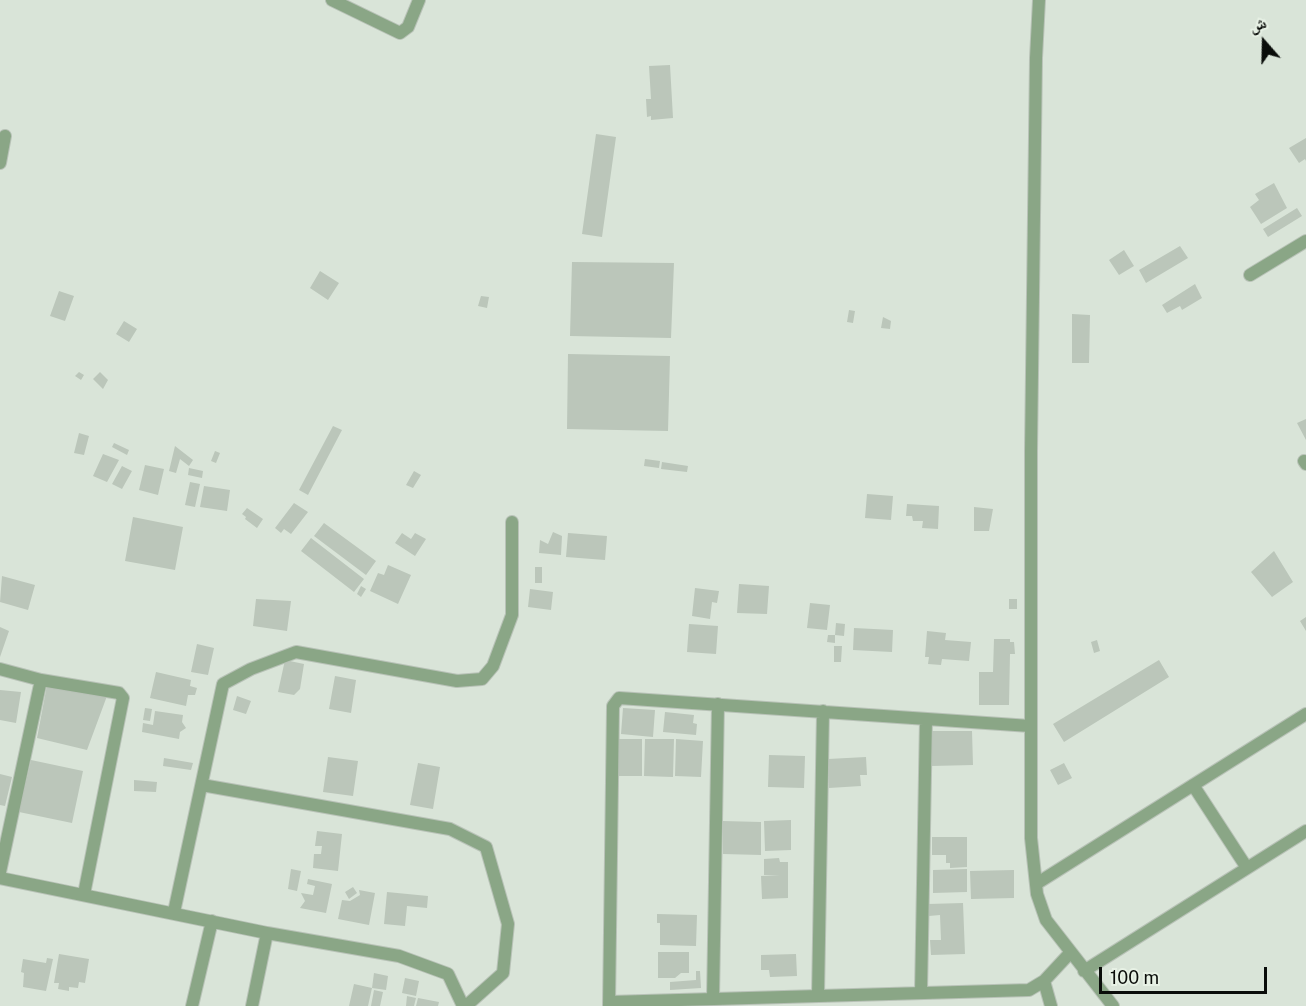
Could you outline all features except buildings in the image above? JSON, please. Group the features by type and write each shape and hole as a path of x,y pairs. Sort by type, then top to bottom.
{"street":[{"path":"332,0 400,33 408,27 419,0"},
{"path":"1039,0 1034,174 1030,815 1036,884 1046,920 1113,1006"},
{"path":"0,163 5,136"},
{"path":"1250,275 1306,241"},
{"path":"174,912 223,684 251,669 296,652 457,681 482,679 493,666 512,615 512,522"},
{"path":"0,669 41,680 119,693 123,698 84,894"},
{"path":"0,872 41,680"},
{"path":"1030,726 623,697 615,703 609,1004 689,1003 713,999 771,1002 818,996 863,1000 921,993 1029,990 1044,981 1070,953"},
{"path":"713,999 718,704"},
{"path":"818,996 823,711"},
{"path":"1036,884 1306,714"},
{"path":"921,993 926,719"},
{"path":"0,878 174,912 267,933 399,956 448,974 464,1006 503,973 508,924 486,847 450,829 202,785"},
{"path":"1193,785 1246,868"},
{"path":"1084,971 1306,831"},
{"path":"192,1006 212,921"},
{"path":"252,1006 267,933"},
{"path":"1044,981 1051,1006"}]}
